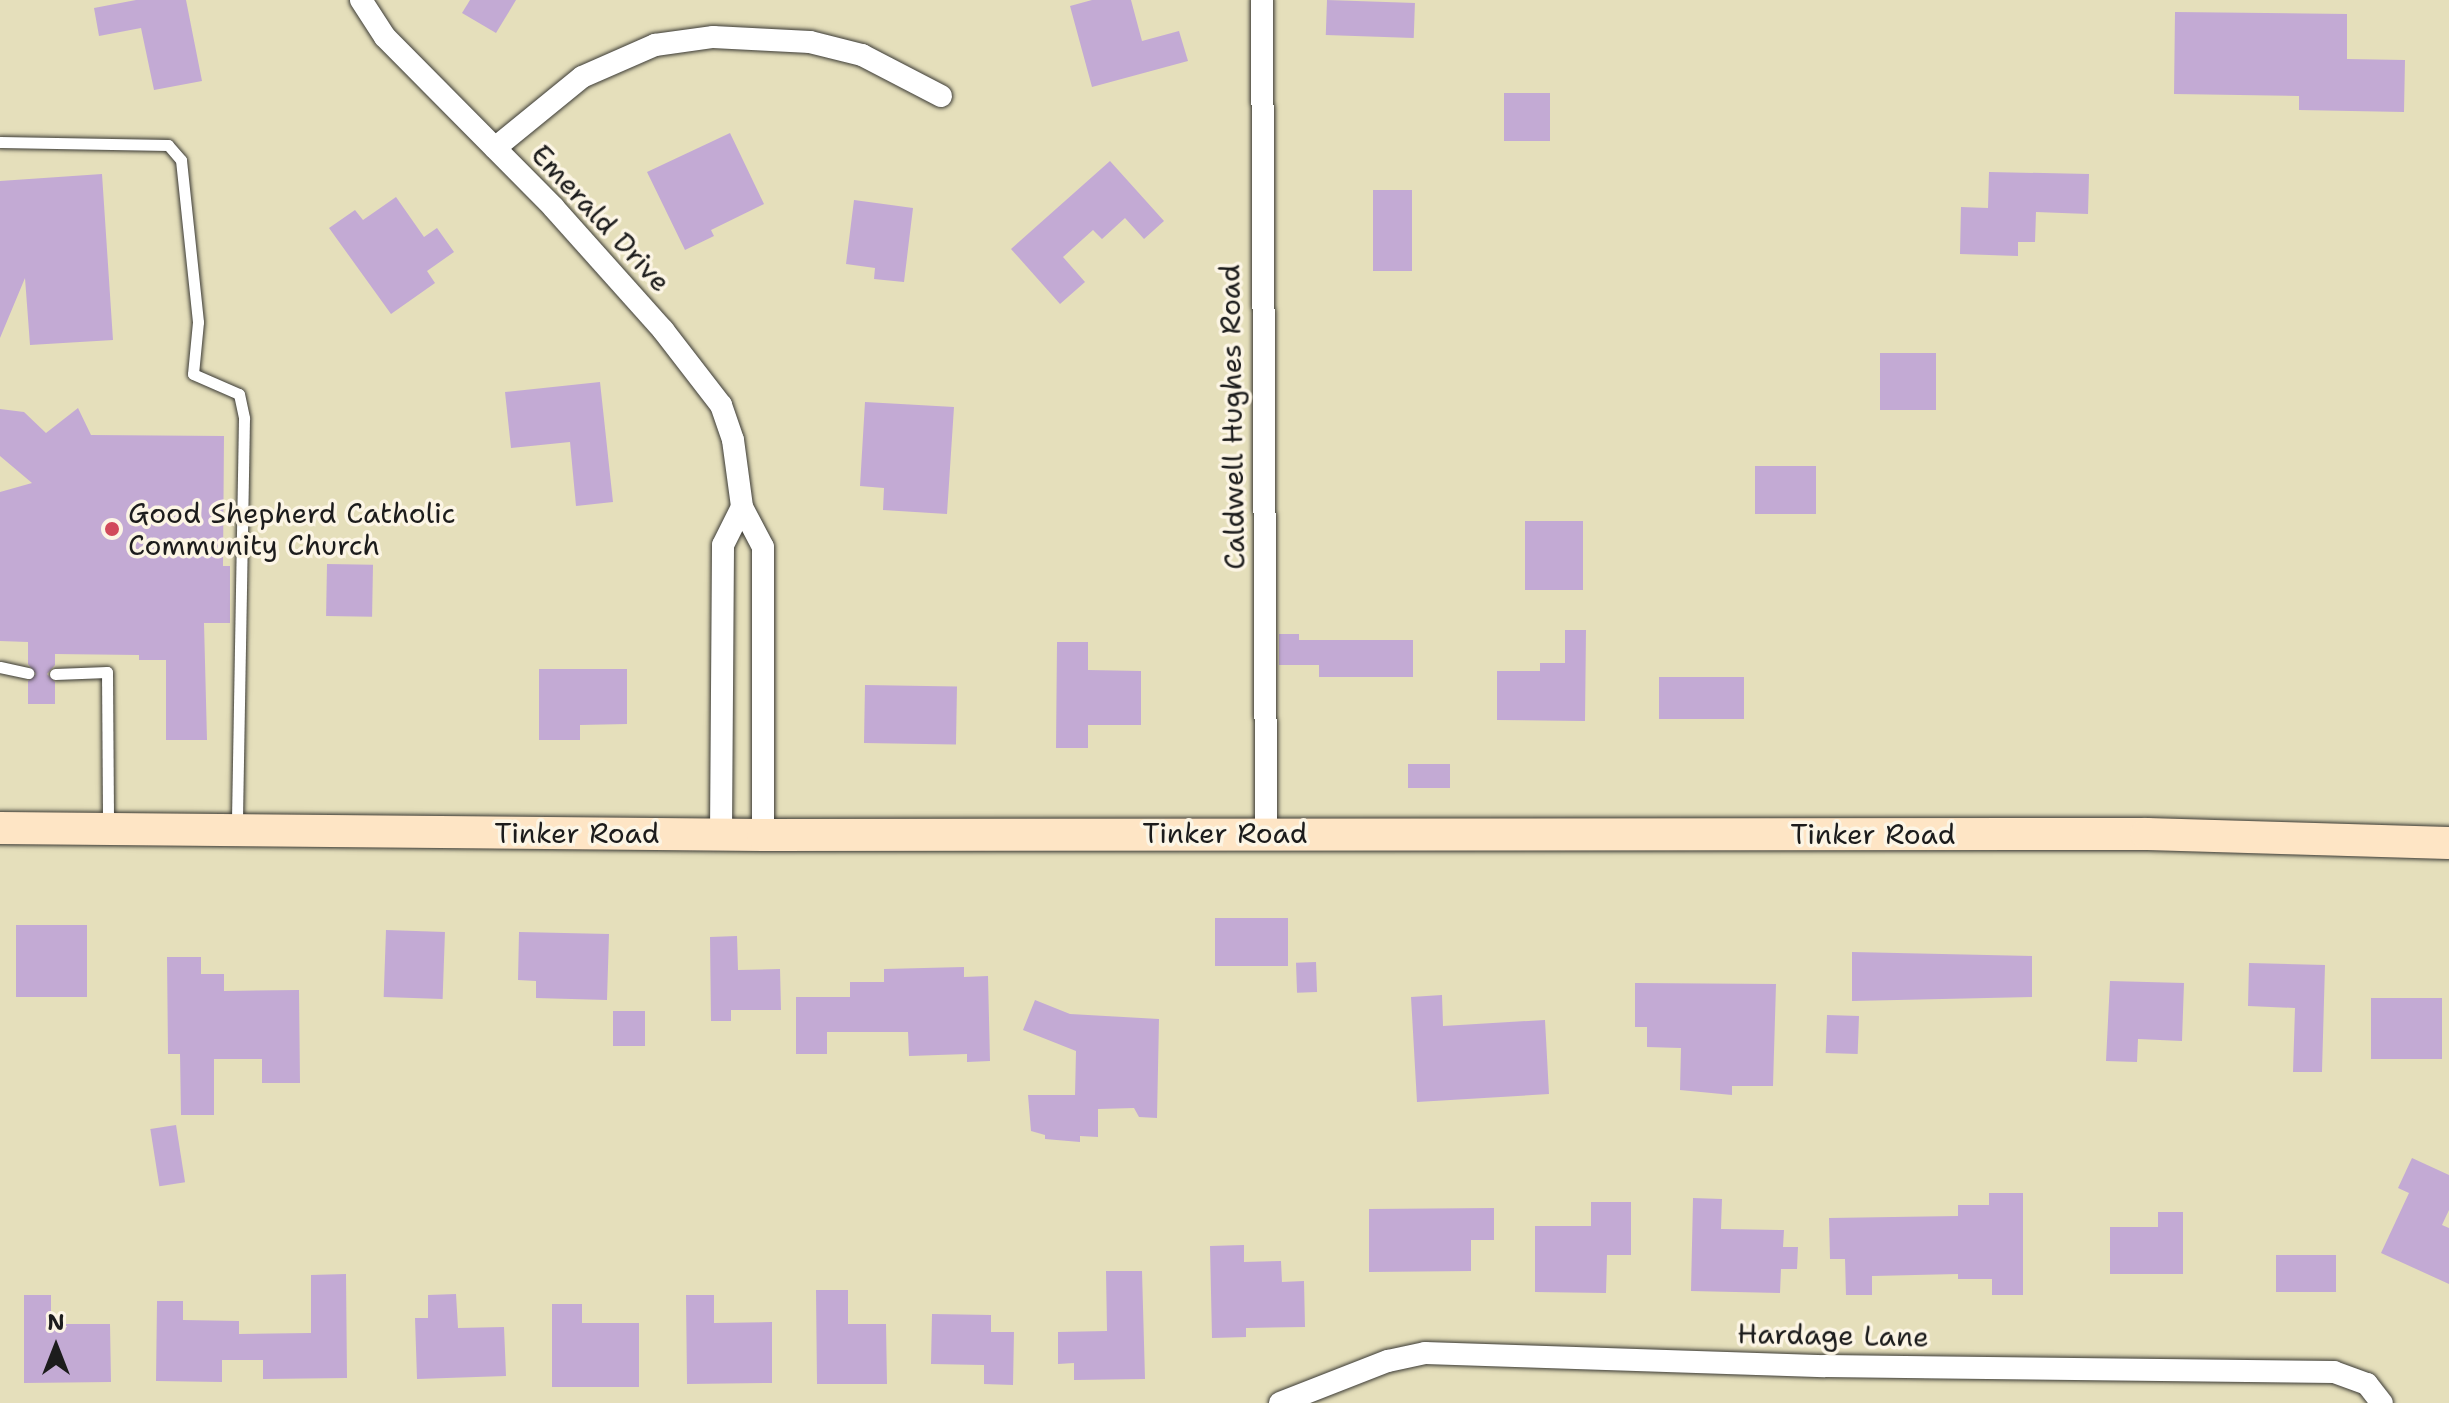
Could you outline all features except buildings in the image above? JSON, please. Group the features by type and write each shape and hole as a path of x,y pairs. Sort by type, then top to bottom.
{"main road":[{"name":"Tinker Road","path":"0,828 763,835 2147,834 2449,843"}],"street":[{"name":"Emerald Drive","path":"361,0 385,37 495,148 654,319 721,405 733,440 742,507 763,547 763,835"},
{"name":"Caldwell Hughes Road","path":"1262,0 1266,833"},
{"path":"495,148 582,77 655,45 713,37 810,42 862,55 941,96"},
{"path":"721,834 723,545 742,507"},
{"name":"Hardage Lane","path":"1280,1403 1388,1361 1425,1353 1825,1366 2334,1372 2367,1384 2382,1403"}],"lane":[{"path":"0,142 168,145 181,160 198,322 193,374 239,394 244,418 237,830"},
{"path":"0,667 28,673"},
{"path":"55,674 107,672 108,829"}],"place":[{"name":"Good Shepherd Catholic Community Church","path":"112,529"}]}
